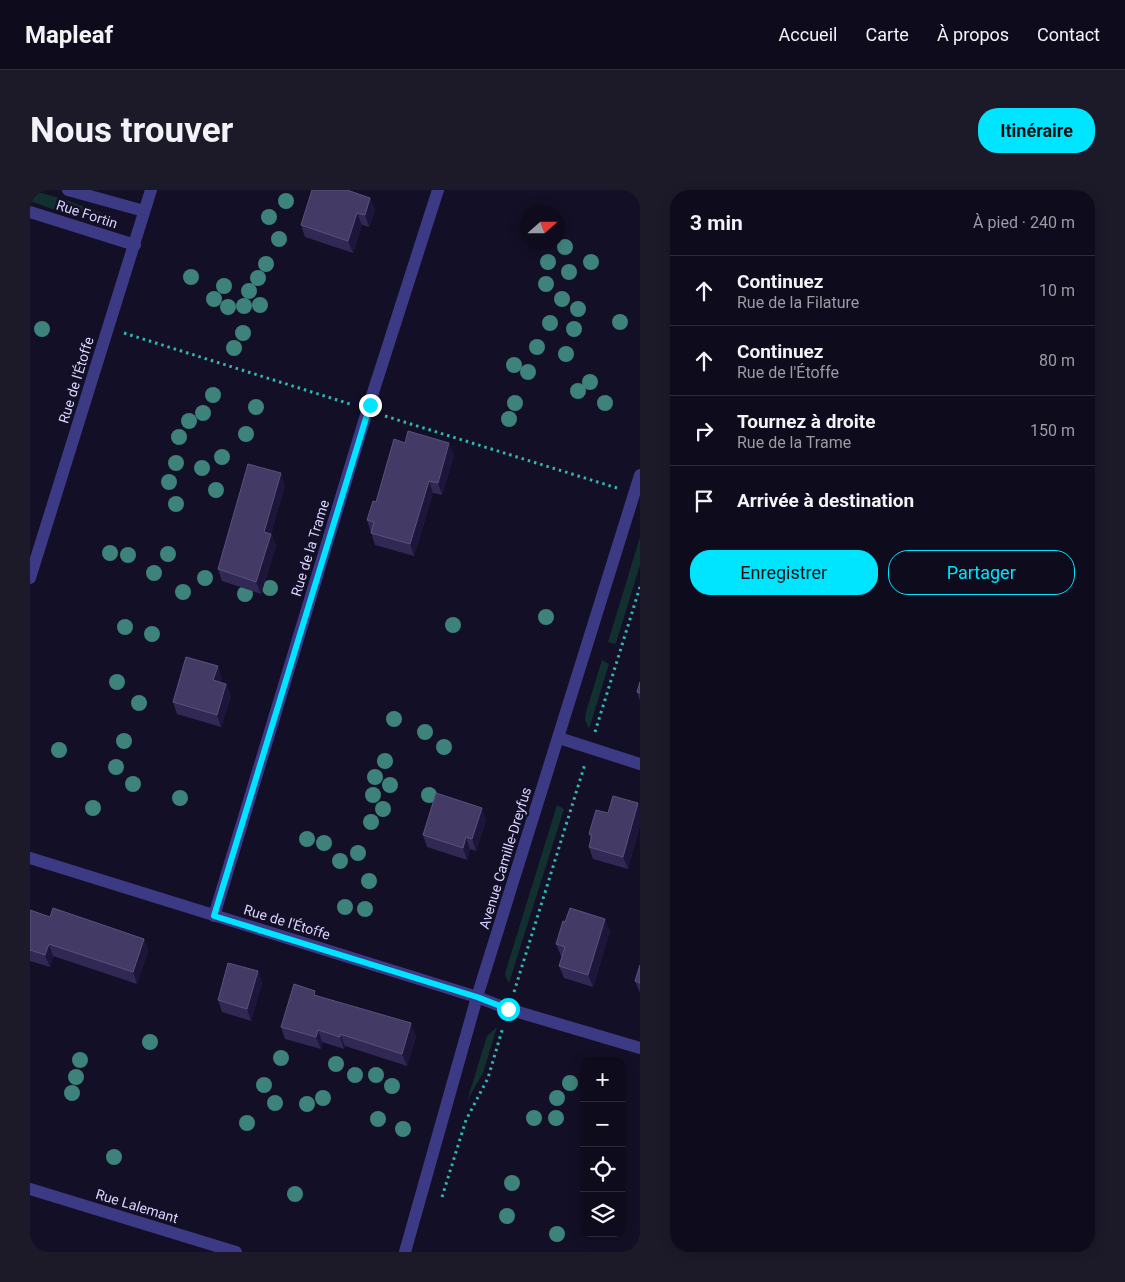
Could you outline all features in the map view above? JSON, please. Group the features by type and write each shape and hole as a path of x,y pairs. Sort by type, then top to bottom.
{"street":[{"name":"Rue Fortin","path":"68,190 144,211"},
{"name":"Rue de l'Étoffe","path":"30,578 151,190"},
{"name":"Rue de la Trame","path":"214,916 370,405 438,190"},
{"name":"Rue Fortin","path":"30,212 135,245"},
{"name":"Avenue Camille-Dreyfus","path":"405,1252 477,997 640,475"},
{"path":"559,738 640,764"},
{"name":"Rue de l'Étoffe","path":"30,858 477,997 508,1009 640,1048"},
{"name":"Rue Lalemant","path":"30,1189 236,1252"}],"path":[{"path":"124,333 353,405"},
{"path":"385,416 617,488"},
{"path":"594,734 640,587"},
{"path":"514,991 585,763"},
{"path":"442,1198 466,1120 493,1065 503,1025"}],"green space":[{"path":"30,190 60,198 107,215 104,221 55,210 30,201"},
{"path":"640,537 640,565 616,643 614,644 608,642"},
{"path":"602,660 609,664 589,729 585,720 586,712"},
{"path":"557,805 564,809 509,983 505,975 506,970"},
{"path":"497,1027 483,1073 467,1101 487,1036"}],"building":[{"path":"312,190 347,190 370,198 365,215 357,213 348,241 301,225"},
{"path":"408,431 449,443 438,483 429,481 410,544 371,533 374,522 367,520 373,501 376,502 394,439 405,443"},
{"path":"248,464 281,473 264,532 271,534 256,582 218,569"},
{"path":"186,657 218,666 213,680 226,684 217,715 173,702"},
{"path":"640,682 640,693 637,692"},
{"path":"436,793 482,808 472,839 466,837 463,848 423,835"},
{"path":"613,796 638,803 623,857 589,847 592,835 589,834 596,810 608,813"},
{"path":"53,908 144,939 133,972 49,944 45,955 30,950 30,910 50,917"},
{"path":"570,908 605,919 588,975 559,966 565,947 556,944 563,921 565,922"},
{"path":"228,963 258,971 247,1009 218,1000"},
{"path":"640,965 640,983 635,981"},
{"path":"294,984 315,991 314,995 411,1023 402,1054 340,1034 340,1037 318,1030 316,1037 281,1027"}],"route":[{"path":"370,405 214,916 477,997 508,1009"}]}
